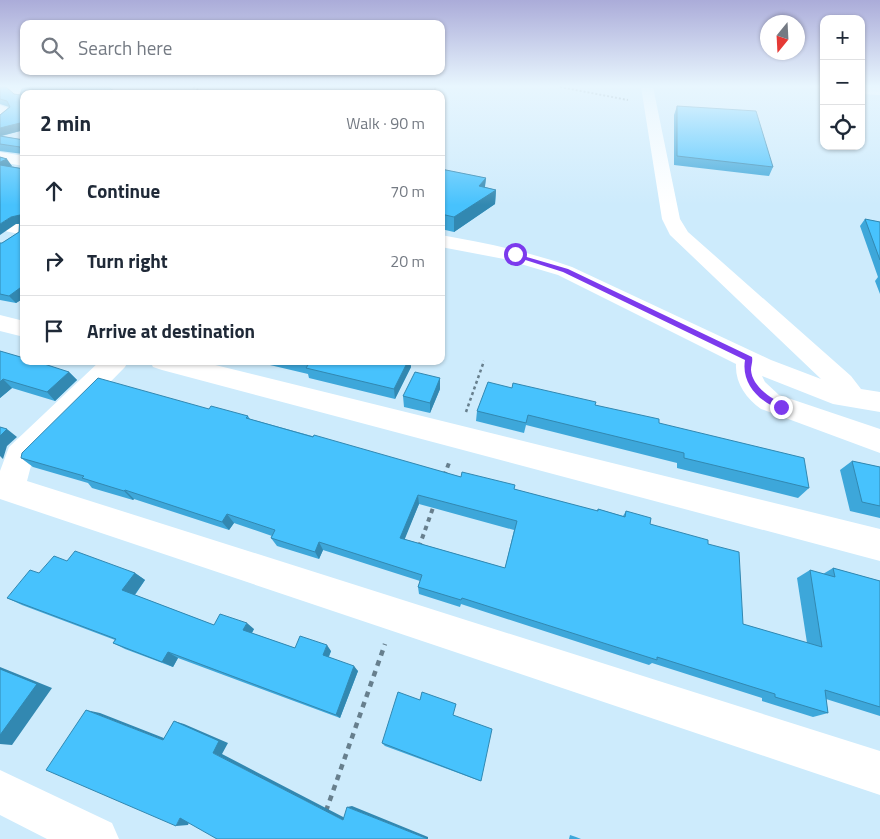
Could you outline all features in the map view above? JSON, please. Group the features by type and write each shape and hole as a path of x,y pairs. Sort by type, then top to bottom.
{"street":[{"path":"655,126 671,219 676,232 842,383 854,399"},
{"path":"0,157 20,160"},
{"path":"0,224 20,228"},
{"path":"0,245 20,232"},
{"path":"445,242 529,258 566,271 749,359 810,385 854,399 880,402"},
{"path":"749,359 747,371 751,382 762,396 770,402 880,441"},
{"path":"112,365 19,456 10,489 880,773"},
{"path":"178,365 880,545"},
{"path":"0,792 96,839"}],"building":[{"path":"677,126 761,126 773,167 677,156"},
{"path":"0,136 20,139 20,147 0,144"},
{"path":"0,157 7,159 0,162"},
{"path":"0,165 20,168 20,215 11,217 0,224"},
{"path":"445,170 486,178 479,186 496,190 454,217 445,215"},
{"path":"20,215 20,288 9,296 0,294 0,243 19,232"},
{"path":"865,219 880,222 880,260"},
{"path":"0,351 20,357 20,365 47,365 69,372 47,392 3,379 0,382"},
{"path":"308,365 406,365 394,389 306,368"},
{"path":"415,372 440,378 430,403 403,396"},
{"path":"98,378 209,409 211,406 248,416 246,418 313,437 314,435 461,477 462,472 515,485 514,489 598,511 598,509 625,517 626,511 651,518 650,524 708,540 708,544 739,552 743,624 822,647 810,570 835,577 833,568 880,581 880,707 825,690 828,713 775,697 775,694 657,657 657,660 462,598 461,600 418,587 422,575 319,542 315,552 271,538 275,530 227,514 222,522 82,478 84,476 21,458 22,453","holes":["418,495 517,521 505,568 400,538"]},
{"path":"488,382 512,388 513,383 596,402 595,405 659,419 659,423 804,458 809,488 684,458 684,453 528,415 526,423 477,411"},
{"path":"0,427 7,429 0,436"},
{"path":"852,461 880,467 880,506 862,502"},
{"path":"75,551 135,573 122,590 214,625 220,614 247,623 243,630 295,648 300,636 327,645 323,655 354,666 336,715 168,652 162,662 113,643 116,639 7,598 30,570 39,573 54,556 67,561"},
{"path":"0,669 37,684 0,735"},
{"path":"398,692 420,700 422,692 456,704 453,715 492,729 481,781 382,743"},
{"path":"86,710 163,740 174,721 219,741 213,753 343,820 347,807 428,839 217,839 180,818 176,826 46,770"}],"route":[{"path":"515,254 566,271 749,359 747,371 751,382 762,396 781,407"}]}
